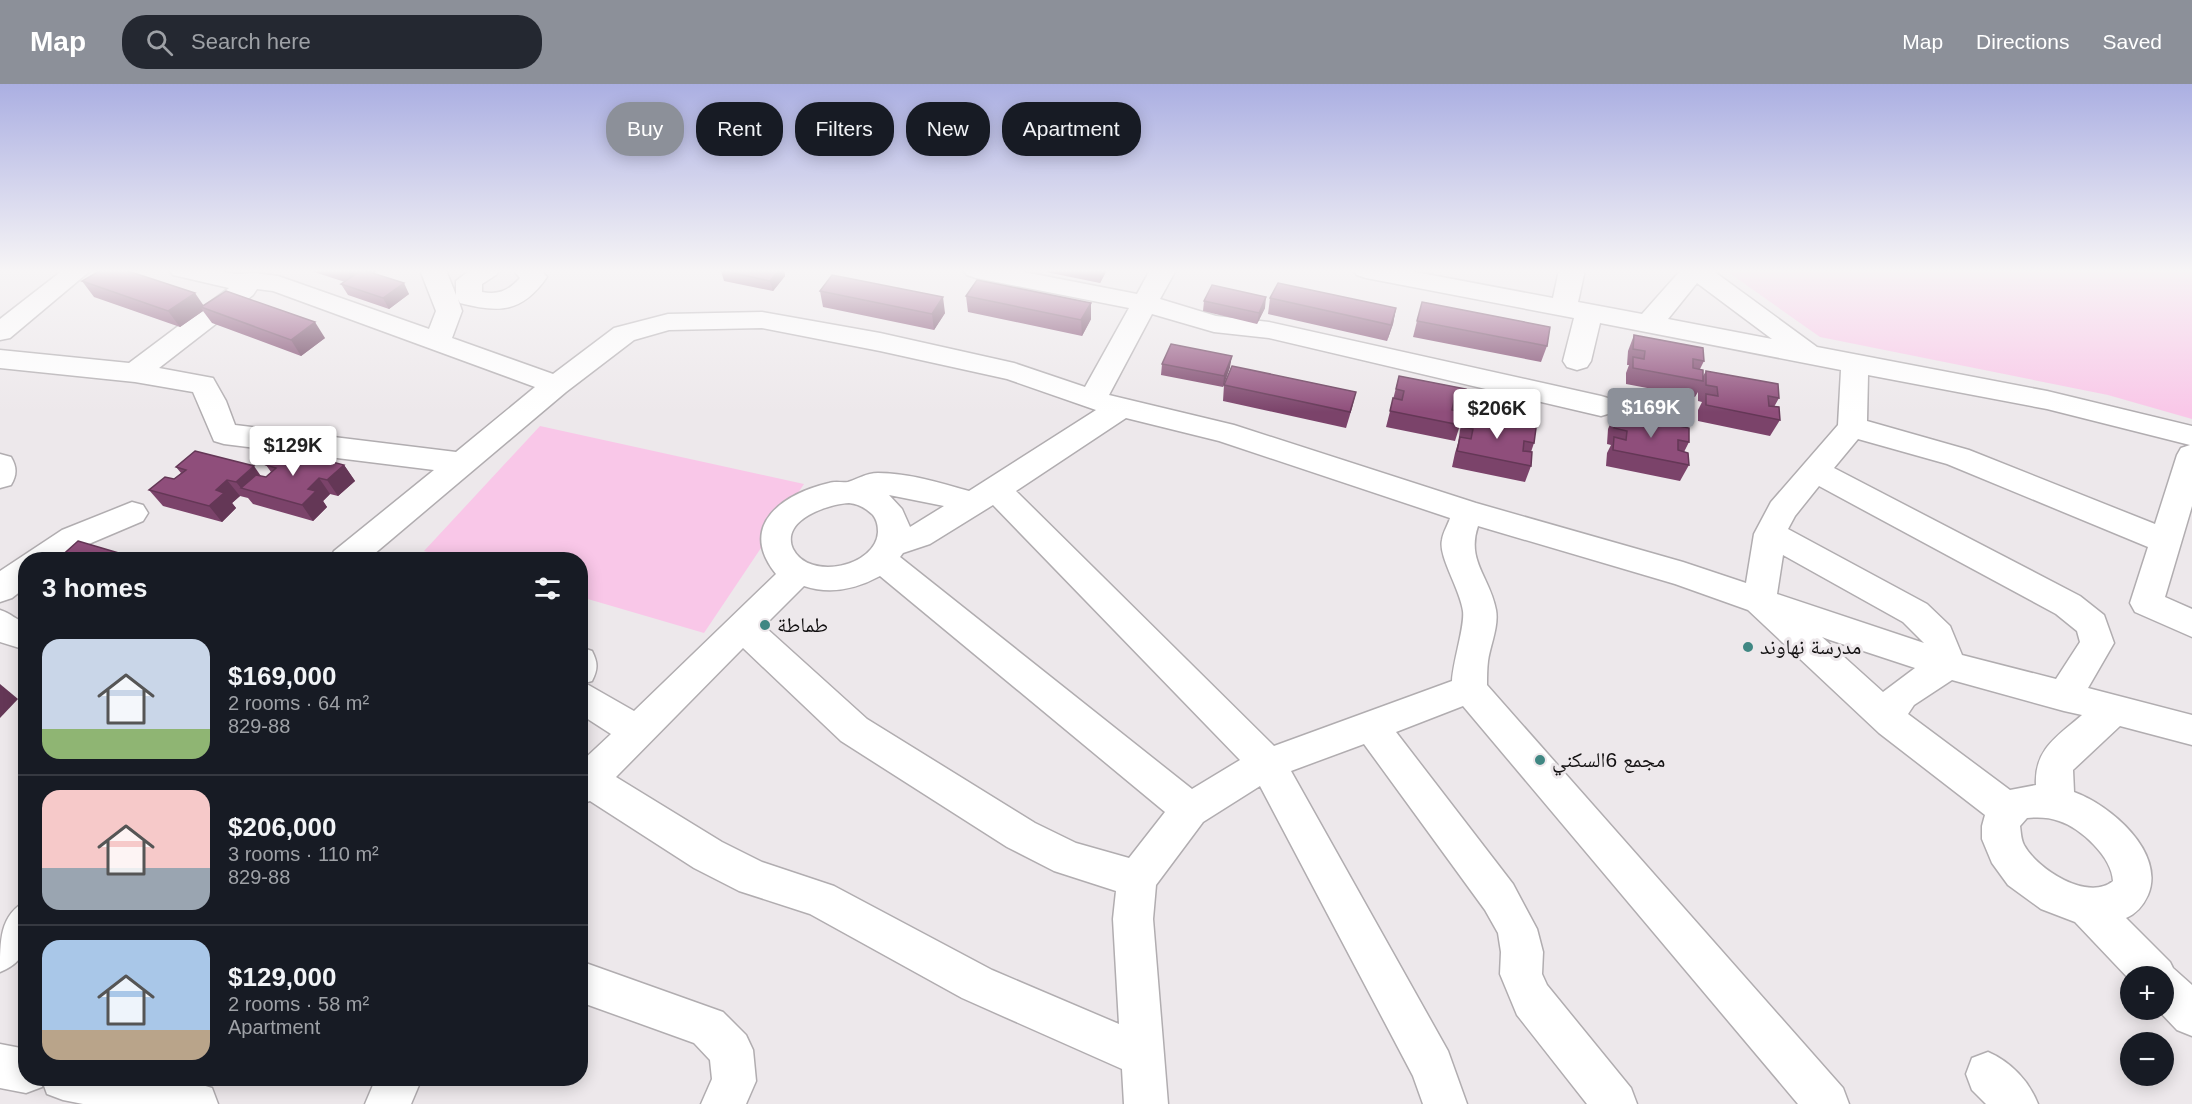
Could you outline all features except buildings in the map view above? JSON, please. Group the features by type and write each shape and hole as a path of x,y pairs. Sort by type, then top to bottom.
{"street":[{"path":"0,332 18,318"},
{"path":"135,373 207,318"},
{"path":"370,318 556,385"},
{"path":"437,342 446,318"},
{"path":"887,551 895,526 889,511 874,499 854,493 831,493 809,500 791,512 779,528 776,545 782,561 797,573 818,579 841,579 863,572 887,551 919,536 984,496 1107,403 1139,318"},
{"path":"1193,318 1214,324 1269,330 1601,406"},
{"path":"1576,318 1577,361"},
{"path":"1615,318 2047,400 2192,436"},
{"path":"1648,324 1654,318"},
{"path":"1760,318 1811,355"},
{"path":"354,552 556,385 624,334 668,322 762,320 880,342 1014,372 1107,403 1224,432 1361,475 1468,512 1683,574 1948,665 2192,730"},
{"path":"0,359 135,373 203,385 212,401 224,434 460,463"},
{"path":"1759,601 1770,534 1782,510 1852,427 1856,363"},
{"path":"1852,427 1958,457 2166,541"},
{"path":"2192,455 2147,603 2192,624"},
{"path":"0,464 0,477"},
{"path":"1815,471 2068,605 2092,624 2097,643 2064,696"},
{"path":"854,493 865,485 879,484 984,496 1268,764 1431,1067 1445,1104"},
{"path":"1468,512 1457,541 1458,555 1473,585 1480,613 1470,664 1469,688 1827,1104"},
{"path":"51,552 73,538 132,513"},
{"path":"1770,534 1915,613 1938,635 1948,665"},
{"path":"887,551 1190,810"},
{"path":"588,780 797,573"},
{"path":"0,589 18,575"},
{"path":"1759,601 1892,722 2007,810"},
{"path":"0,623 7,631 18,634"},
{"path":"743,627 854,730 1022,835 1068,858 1137,879"},
{"path":"1892,722 1889,708 1948,665"},
{"path":"1146,1104 1133,919 1137,879 1190,810 1268,764 1469,688"},
{"path":"588,701 637,731"},
{"path":"2056,803 2054,770 2060,756 2114,710"},
{"path":"1371,726 1499,897 1517,929 1522,952 1521,974 1532,1000 1615,1104"},
{"path":"588,786 753,878 820,899 977,984 1143,1056"},
{"path":"2035,800 2056,803 2078,811 2099,825 2116,841 2127,857 2133,875 2130,891 2119,902 2107,906 2086,906 2065,900 2022,872 2008,854 2002,840 2001,823 2007,810 2018,803 2035,800"},
{"path":"2086,906 2145,966"},
{"path":"0,952 18,930"},
{"path":"588,984 708,1028 731,1050 734,1081 723,1104"},
{"path":"2174,996 2192,1015"},
{"path":"0,1066 18,1069"},
{"path":"104,1086 196,1104"},
{"path":"387,1104 396,1086"}],"shaded area":[{"path":"1792,318 2192,318 2192,419 2108,395 1820,337"},
{"path":"540,426 804,484 704,633 588,599 588,552 424,551"}],"place":[{"name":"طماطة","path":"765,625"},
{"name":"مدرسة نهاوند","path":"1748,647"},
{"name":"مجمع 6السكني","path":"1540,760"}]}
